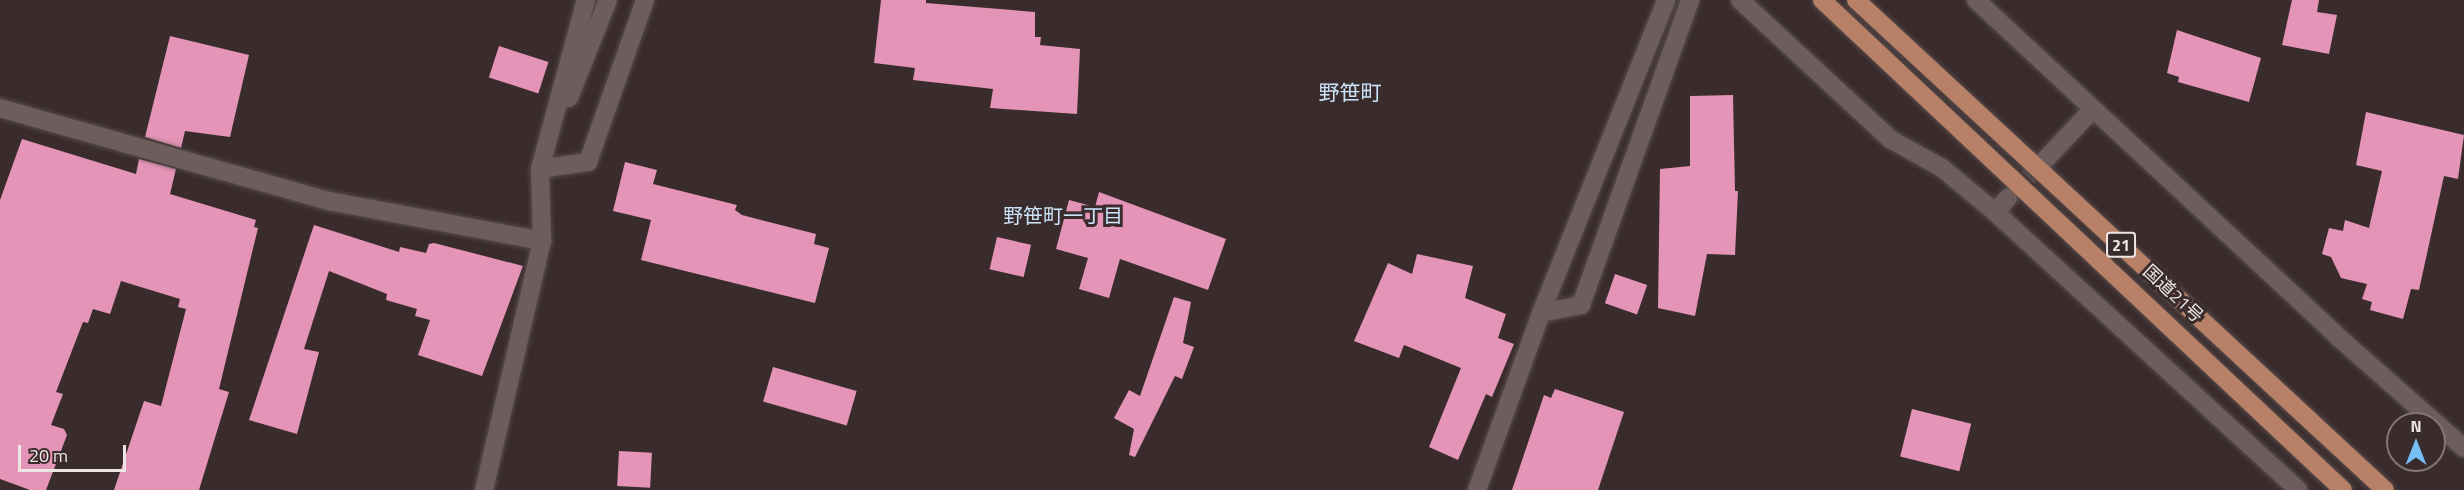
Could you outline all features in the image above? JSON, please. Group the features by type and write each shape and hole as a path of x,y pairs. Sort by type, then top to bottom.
{"highway":[{"name":"国道21号","path":"1822,0 2343,490"},
{"name":"国道21号","path":"1856,0 2385,490"}],"street":[{"path":"484,490 542,240 540,169 586,0"},
{"path":"540,169 608,0"},
{"path":"540,169 588,162 645,0"},
{"path":"1477,490 1541,313 1666,0"},
{"path":"1541,313 1581,305 1690,0"},
{"path":"1740,0 1890,139 2002,205 2298,490"},
{"path":"1976,0 2092,110 2464,448"},
{"path":"0,108 328,201 542,240"},
{"path":"2043,162 2092,110"}],"building":[{"path":"881,0 926,0 926,3 1035,12 1035,37 1041,37 1040,45 1080,49 1077,114 990,108 993,89 913,80 915,68 874,63"},
{"path":"2292,0 2319,0 2317,12 2337,15 2329,54 2282,45"},
{"path":"2177,30 2261,58 2249,102 2178,82 2179,77 2167,73"},
{"path":"170,36 249,55 230,137 185,131 181,148 145,137"},
{"path":"499,46 548,62 538,93 489,77"},
{"path":"1733,95 1735,191 1738,191 1735,255 1707,254 1695,316 1658,308 1660,169 1690,166 1690,96"},
{"path":"2366,112 2464,135 2458,179 2444,176 2419,290 2411,289 2403,319 2370,310 2372,302 2362,299 2367,284 2341,278 2331,257 2322,254 2329,228 2343,231 2345,220 2369,228 2382,171 2356,165"},
{"path":"22,139 136,174 139,159 176,169 170,194 256,220 254,227 258,228 219,389 229,392 199,490 114,490 144,401 161,406 186,309 178,307 180,299 121,281 110,314 93,309 88,323 83,322 56,392 63,394 51,425 64,429 67,435 46,490 30,490 0,479 0,200"},
{"path":"625,162 657,170 653,184 737,205 735,210 742,215 816,234 814,244 829,248 815,303 641,260 651,220 613,211"},
{"path":"1099,192 1226,239 1208,290 1120,259 1109,298 1079,289 1088,258 1056,249 1069,200 1095,207"},
{"path":"314,225 399,252 400,247 426,253 429,244 434,243 523,266 482,376 418,355 430,320 415,316 417,309 386,300 387,294 329,271 304,349 319,352 297,434 249,420"},
{"path":"997,237 1031,245 1024,277 990,269"},
{"path":"1417,254 1473,266 1465,298 1506,314 1498,338 1514,344 1492,397 1486,394 1458,460 1429,447 1461,368 1404,345 1399,358 1354,341 1388,263 1412,274"},
{"path":"1615,274 1647,285 1637,314 1605,303"},
{"path":"1174,297 1191,302 1183,343 1194,347 1182,379 1175,376 1135,457 1129,455 1134,429 1114,418 1129,390 1140,396"},
{"path":"773,367 857,391 847,426 763,402"},
{"path":"1555,389 1624,412 1598,490 1512,490 1544,395 1551,398"},
{"path":"1912,409 1971,424 1959,471 1900,457"},
{"path":"619,451 652,453 650,488 617,486"}],"tunnel":[{"path":"2009,197 2043,162"}],"district":[{"name":"野笹町","path":"1350,92"},
{"name":"野笹町一丁目","path":"1063,215"}]}
